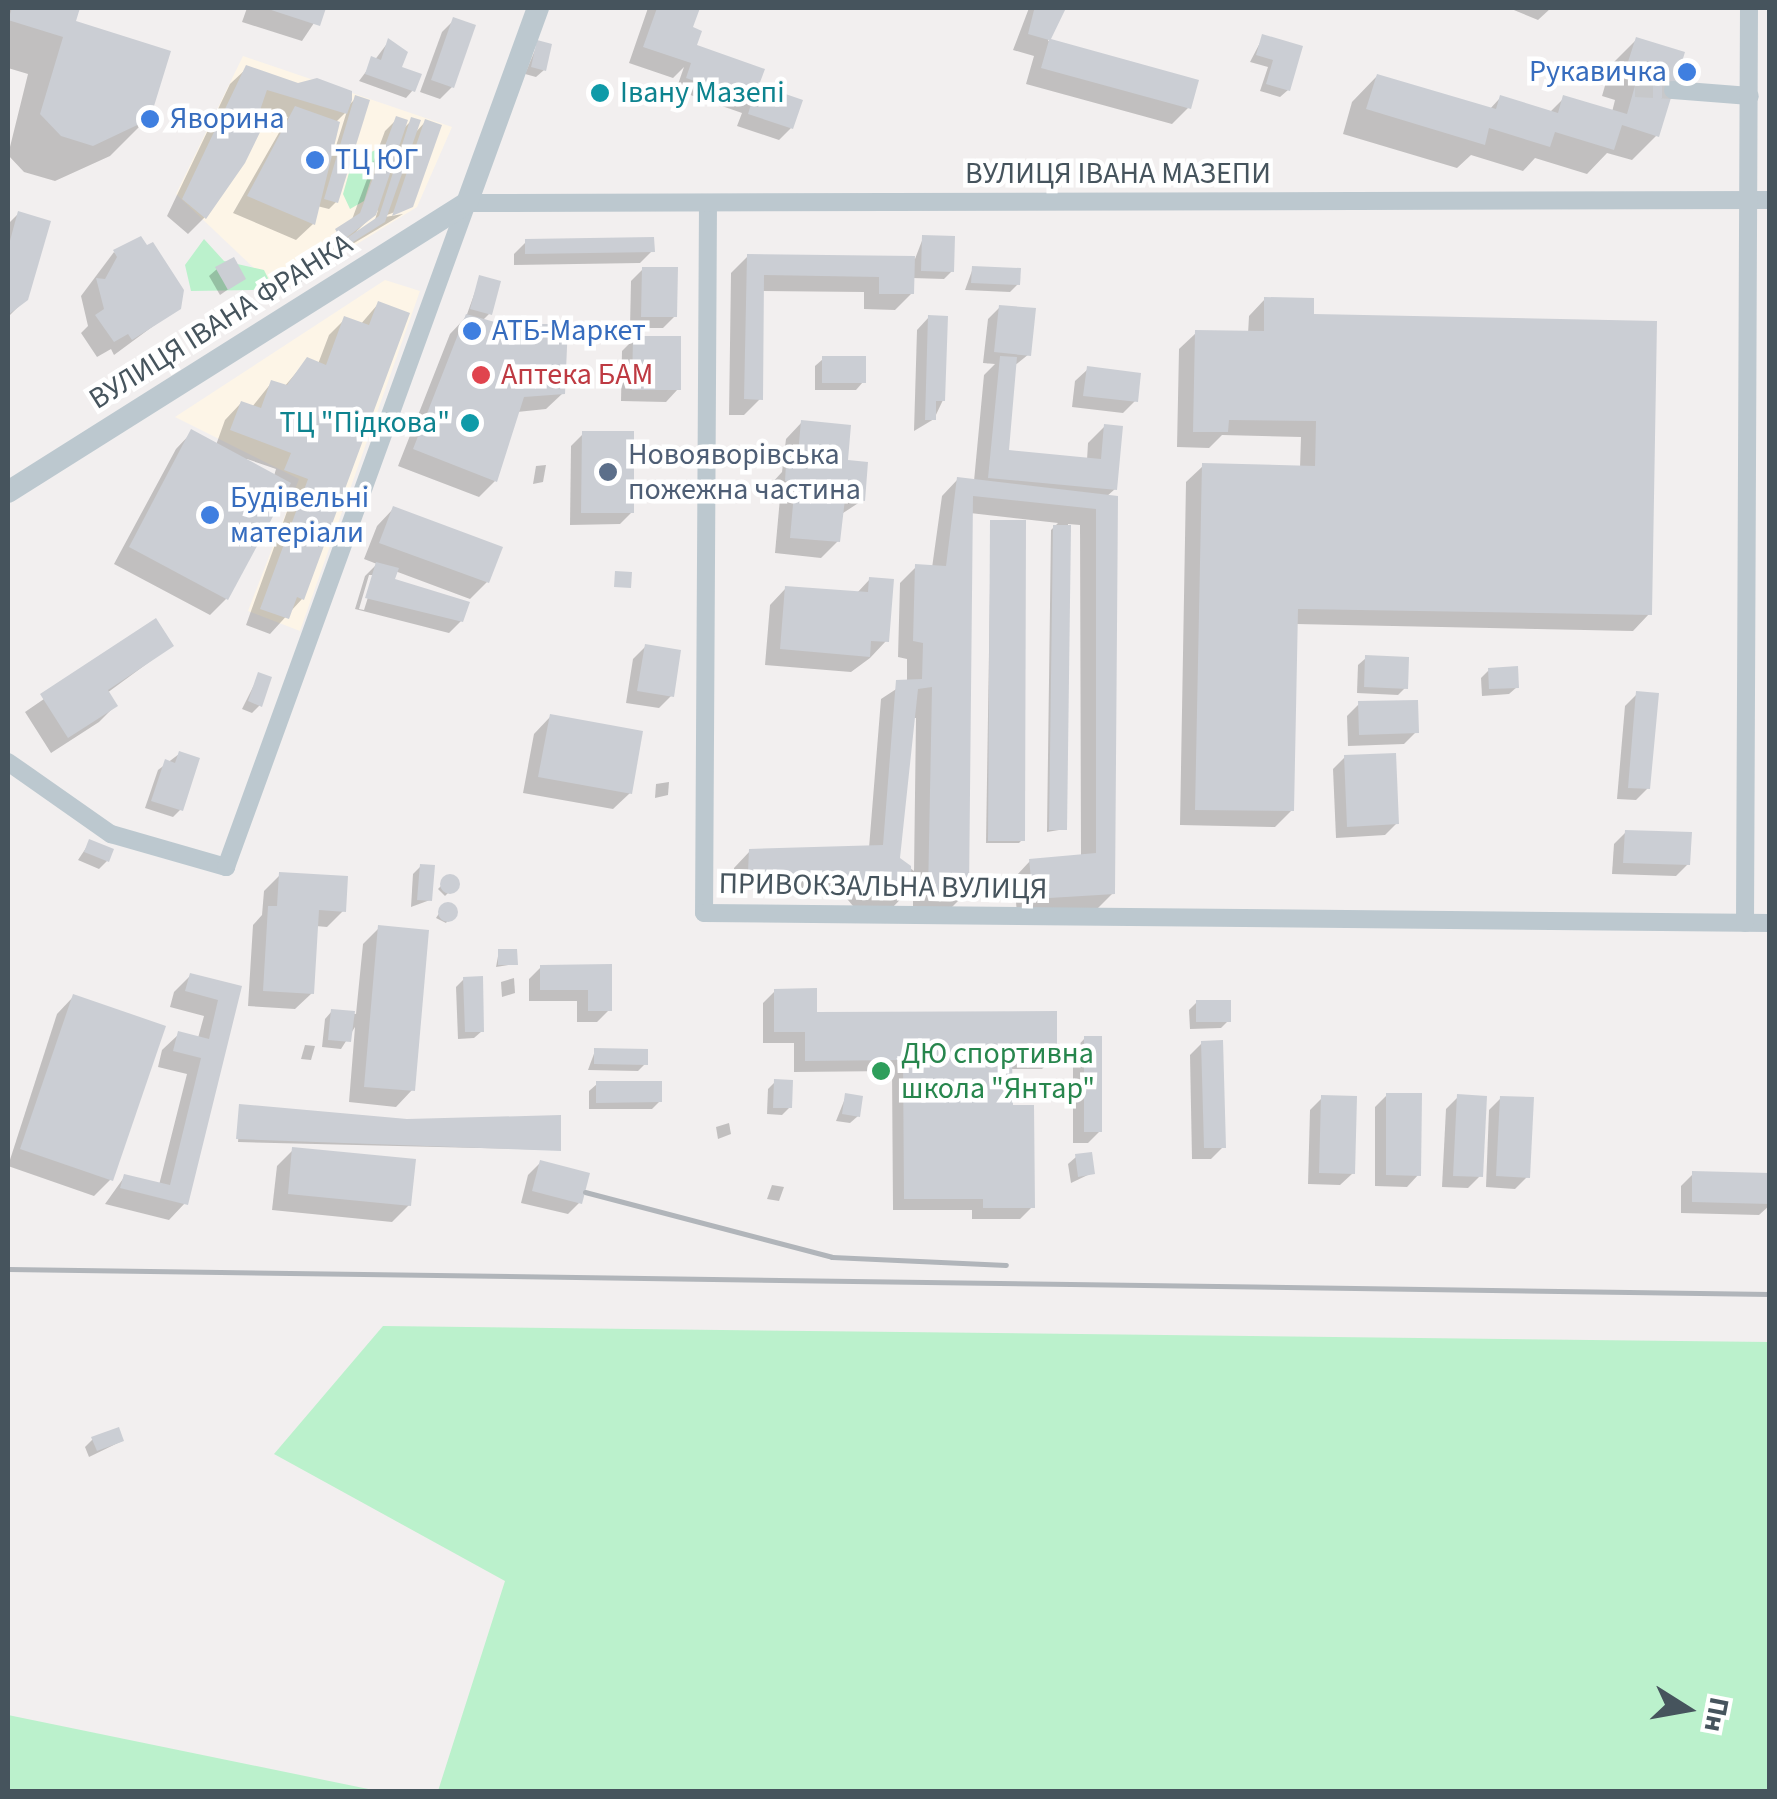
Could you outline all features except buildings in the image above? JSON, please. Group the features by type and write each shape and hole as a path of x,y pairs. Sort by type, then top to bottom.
{"street":[{"path":"8,762 111,834 226,866 538,8"},
{"path":"1745,923 1761,200 1750,96 1749,8"},
{"path":"1673,90 1750,96"},
{"name":"ВУЛИЦЯ ІВАНА МАЗЕПИ","path":"467,203 1761,200"},
{"name":"ПРИВОКЗАЛЬНА ВУЛИЦЯ","path":"708,202 704,914 1770,923"},
{"name":"ВУЛИЦЯ ІВАНА ФРАНКА","path":"8,492 467,203"}],"shaded area":[{"name":"ТЦ ЮГ","path":"243,56 452,127 417,207 279,292 176,194"},
{"path":"385,280 420,291 300,631 248,611 299,479 175,417"}],"green space":[{"path":"381,147 364,201 350,209 343,194 352,162"},
{"path":"204,239 224,261 264,270 270,282 253,290 191,291 185,265"},
{"path":"383,1326 1769,1342 1769,1791 438,1791 505,1581 274,1454"},
{"path":"8,1715 378,1791 8,1791"}],"tunnel":[{"path":"1635,88 1673,90"}],"railway":[{"path":"585,1192 832,1257 1006,1265"},
{"path":"8,1269 1770,1294"}],"place":[{"name":"Рукавичка","path":"1687,72"},
{"name":"Івану Мазепі","path":"600,93"},
{"name":"Яворина","path":"150,119"},
{"name":"ТЦ ЮГ","path":"315,160"},
{"name":"АТБ-Маркет","path":"472,331"},
{"name":"Аптека БАМ","path":"481,375"},
{"name":"ТЦ \"Підкова\"","path":"470,423"},
{"name":"Новояворівська пожежна частина","path":"608,472"},
{"name":"Будівельні матеріали","path":"210,515"},
{"name":"ДЮ спортивна школа \"Янтар\"","path":"881,1071"}]}
